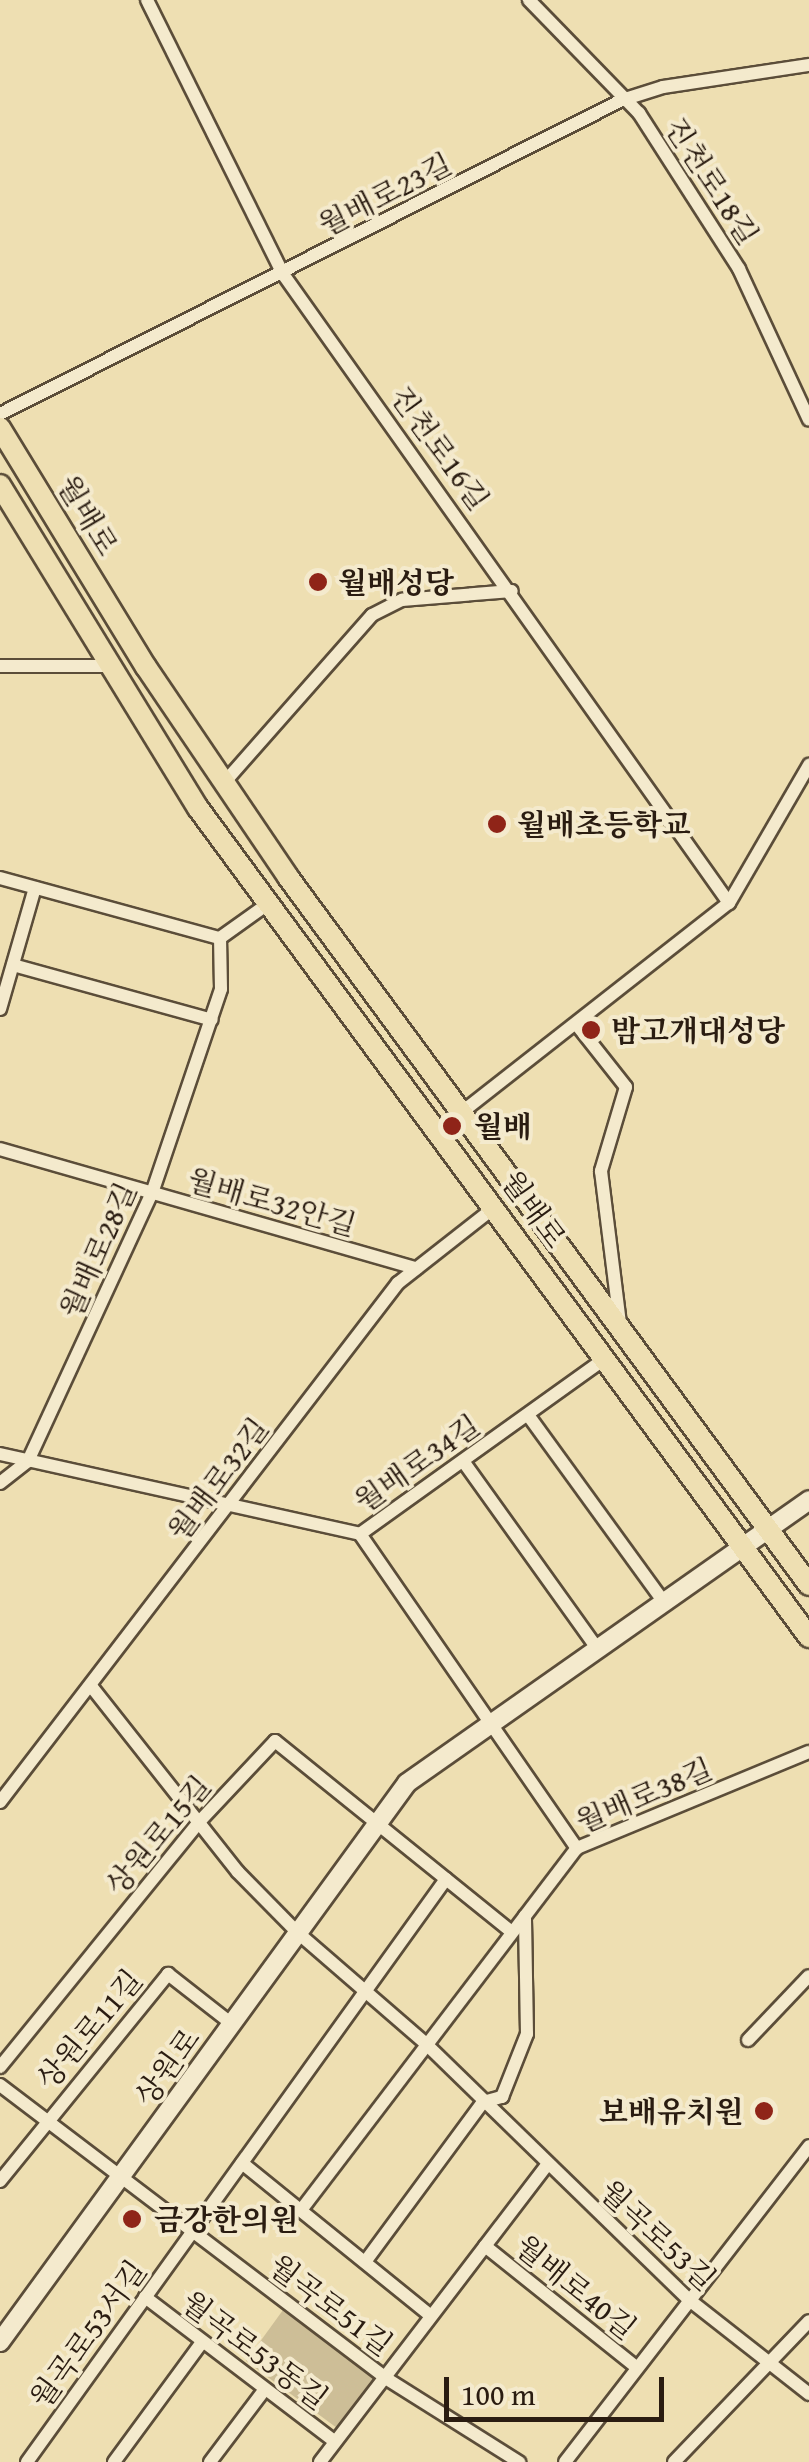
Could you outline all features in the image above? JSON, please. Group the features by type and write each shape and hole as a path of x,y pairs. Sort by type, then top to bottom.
{"main road":[{"name":"월배로","path":"0,428 223,784 620,1332 809,1584"},
{"name":"월배로","path":"0,485 198,808 809,1637"}],"street":[{"name":"진천로16길","path":"148,0 283,274 512,591 729,903"},
{"name":"진천로18길","path":"530,0 622,100 638,112 739,269 809,420"},
{"name":"월배로23길","path":"0,414 622,100 663,87 809,65"},
{"path":"223,784 372,614 402,600 512,591"},
{"path":"0,666 114,666"},
{"path":"462,1112 729,903 809,766"},
{"path":"0,878 220,938 269,903"},
{"path":"0,1008 35,888"},
{"name":"월배로28길","path":"0,1483 28,1461 152,1194 221,989 220,938"},
{"path":"12,965 212,1020"},
{"path":"577,1024 626,1087 601,1170 620,1332"},
{"name":"월배로32안길","path":"0,1148 416,1268"},
{"name":"월배로32길","path":"0,1802 398,1283 495,1206"},
{"name":"월배로34길","path":"0,1454 228,1508 360,1534 606,1358"},
{"path":"528,1416 663,1601"},
{"path":"463,1461 597,1648"},
{"name":"상원로","path":"2,2334 407,1783 809,1500"},
{"path":"360,1534 488,1725 577,1848"},
{"name":"월곡로53길","path":"90,1686 199,1822 298,1932 426,2044 546,2166 688,2299 809,2394"},
{"name":"상원로15길","path":"0,2066 199,1822 274,1742 378,1824"},
{"name":"월배로38길","path":"426,2044 577,1848 809,1752"},
{"path":"378,1824 512,1932"},
{"path":"365,1992 446,1879"},
{"path":"364,2262 483,2102 502,2097 527,2034 525,1916"},
{"name":"상원로11길","path":"0,2181 168,1974 232,2024"},
{"path":"748,2040 809,1976"},
{"name":"월곡로53서길","path":"26,2462 365,1992"},
{"path":"301,2210 426,2044"},
{"name":"월곡로51길","path":"0,2085 384,2377 519,2462"},
{"name":"월배로40길","path":"565,2462 688,2299 806,2156"},
{"path":"242,2163 431,2316"},
{"name":"월곡로53동길","path":"320,2462 546,2166"},
{"name":"월배로40길","path":"485,2246 636,2367"},
{"name":"월곡로53동길","path":"146,2297 335,2442"},
{"path":"674,2462 809,2322"},
{"path":"114,2462 202,2342"},
{"path":"210,2462 265,2388"}],"shaded area":[{"path":"283,2310 373,2378 337,2428 246,2361"}],"place":[{"name":"월배성당","path":"318,582"},
{"name":"월배초등학교","path":"497,824"},
{"name":"밤고개대성당","path":"591,1030"},
{"name":"월배","path":"452,1126"},
{"name":"보배유치원","path":"764,2111"},
{"name":"금강한의원","path":"132,2219"}]}
